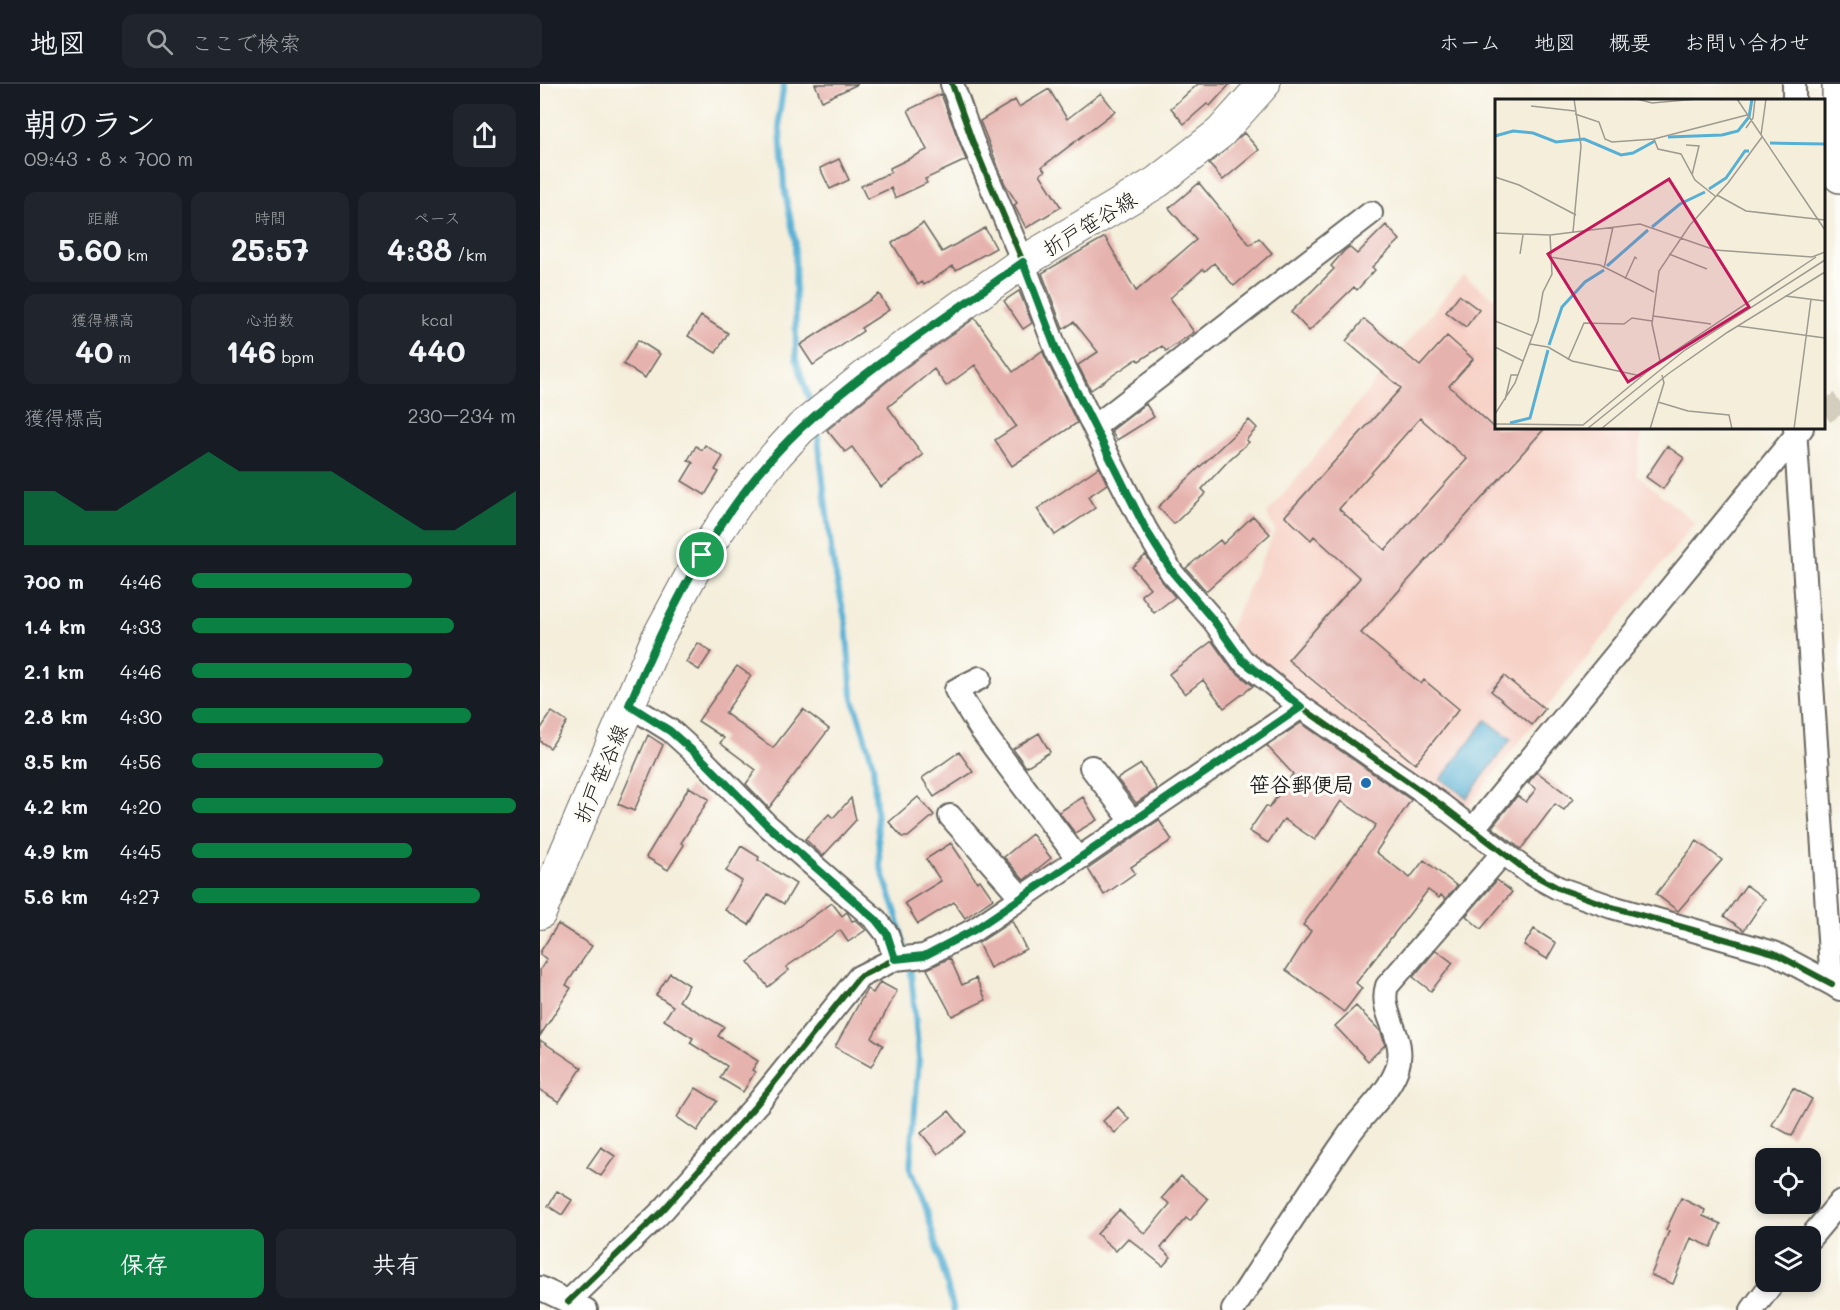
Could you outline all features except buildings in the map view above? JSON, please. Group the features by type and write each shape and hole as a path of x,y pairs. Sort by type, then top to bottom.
{"highway":[{"path":"1839,84 1840,176"}],"main road":[{"name":"折戸笹谷線","path":"540,914 657,639 702,555 739,500 777,454 801,428 884,361 1023,262 1157,182 1220,133 1264,84"}],"street":[{"path":"952,84 972,140 1023,262 1057,352 1094,427 1146,530 1173,573 1214,621 1242,660 1301,707 1440,804 1502,854 1558,888 1611,907 1774,953 1836,986"},
{"path":"1094,427 1371,213"},
{"path":"1472,830 1798,430"},
{"path":"1798,430 1836,986"},
{"path":"980,678 956,690 982,731 1078,859"},
{"path":"629,705 670,731 704,761 767,825 876,920 887,934 895,959"},
{"path":"540,1288 577,1306 757,1104 860,977 895,959 924,956 974,930 1301,707"},
{"path":"1091,767 1132,822"},
{"path":"950,816 1022,897"},
{"path":"1233,1310 1347,1136 1387,1088 1396,1072 1401,1056 1396,1029 1385,1004 1384,995 1387,986 1502,854"},
{"path":"1820,1226 1840,1202"},
{"path":"1752,1310 1766,1292"}],"shaded area":[{"path":"1463,275 1495,299 1495,429 1642,429 1636,474 1695,523 1464,811 1270,676 1229,630 1275,530 1267,514"}],"water":[{"path":"1486,720 1511,739 1467,798 1441,779"}],"waterway":[{"path":"784,84 779,116 784,187 795,241 796,359 812,407"},
{"path":"817,429 832,557 846,624 852,695 873,764 880,865 896,913 911,972 919,1059 910,1169 926,1209 954,1310"}],"tunnel":[{"path":"1825,412 1840,402"}],"cycle path":[{"path":"952,84 972,140 1023,262 1057,352 1115,470 1146,530 1172,573 1214,621 1242,660 1301,707 1440,804 1527,871 1558,888 1612,907 1774,953 1832,984"},
{"path":"568,1302 664,1209 757,1104 859,977 895,959 924,956 974,930 1301,707"}],"place":[{"name":"笹谷郵便局","path":"1366,783"}],"route":[{"path":"1023,262 1057,352 1146,530 1173,573 1214,621 1242,660 1301,707 974,930 924,956 895,959 887,934 876,920 767,825 704,761 670,731 629,705 657,639 702,555 739,500 801,428 884,361 1023,262"}]}
